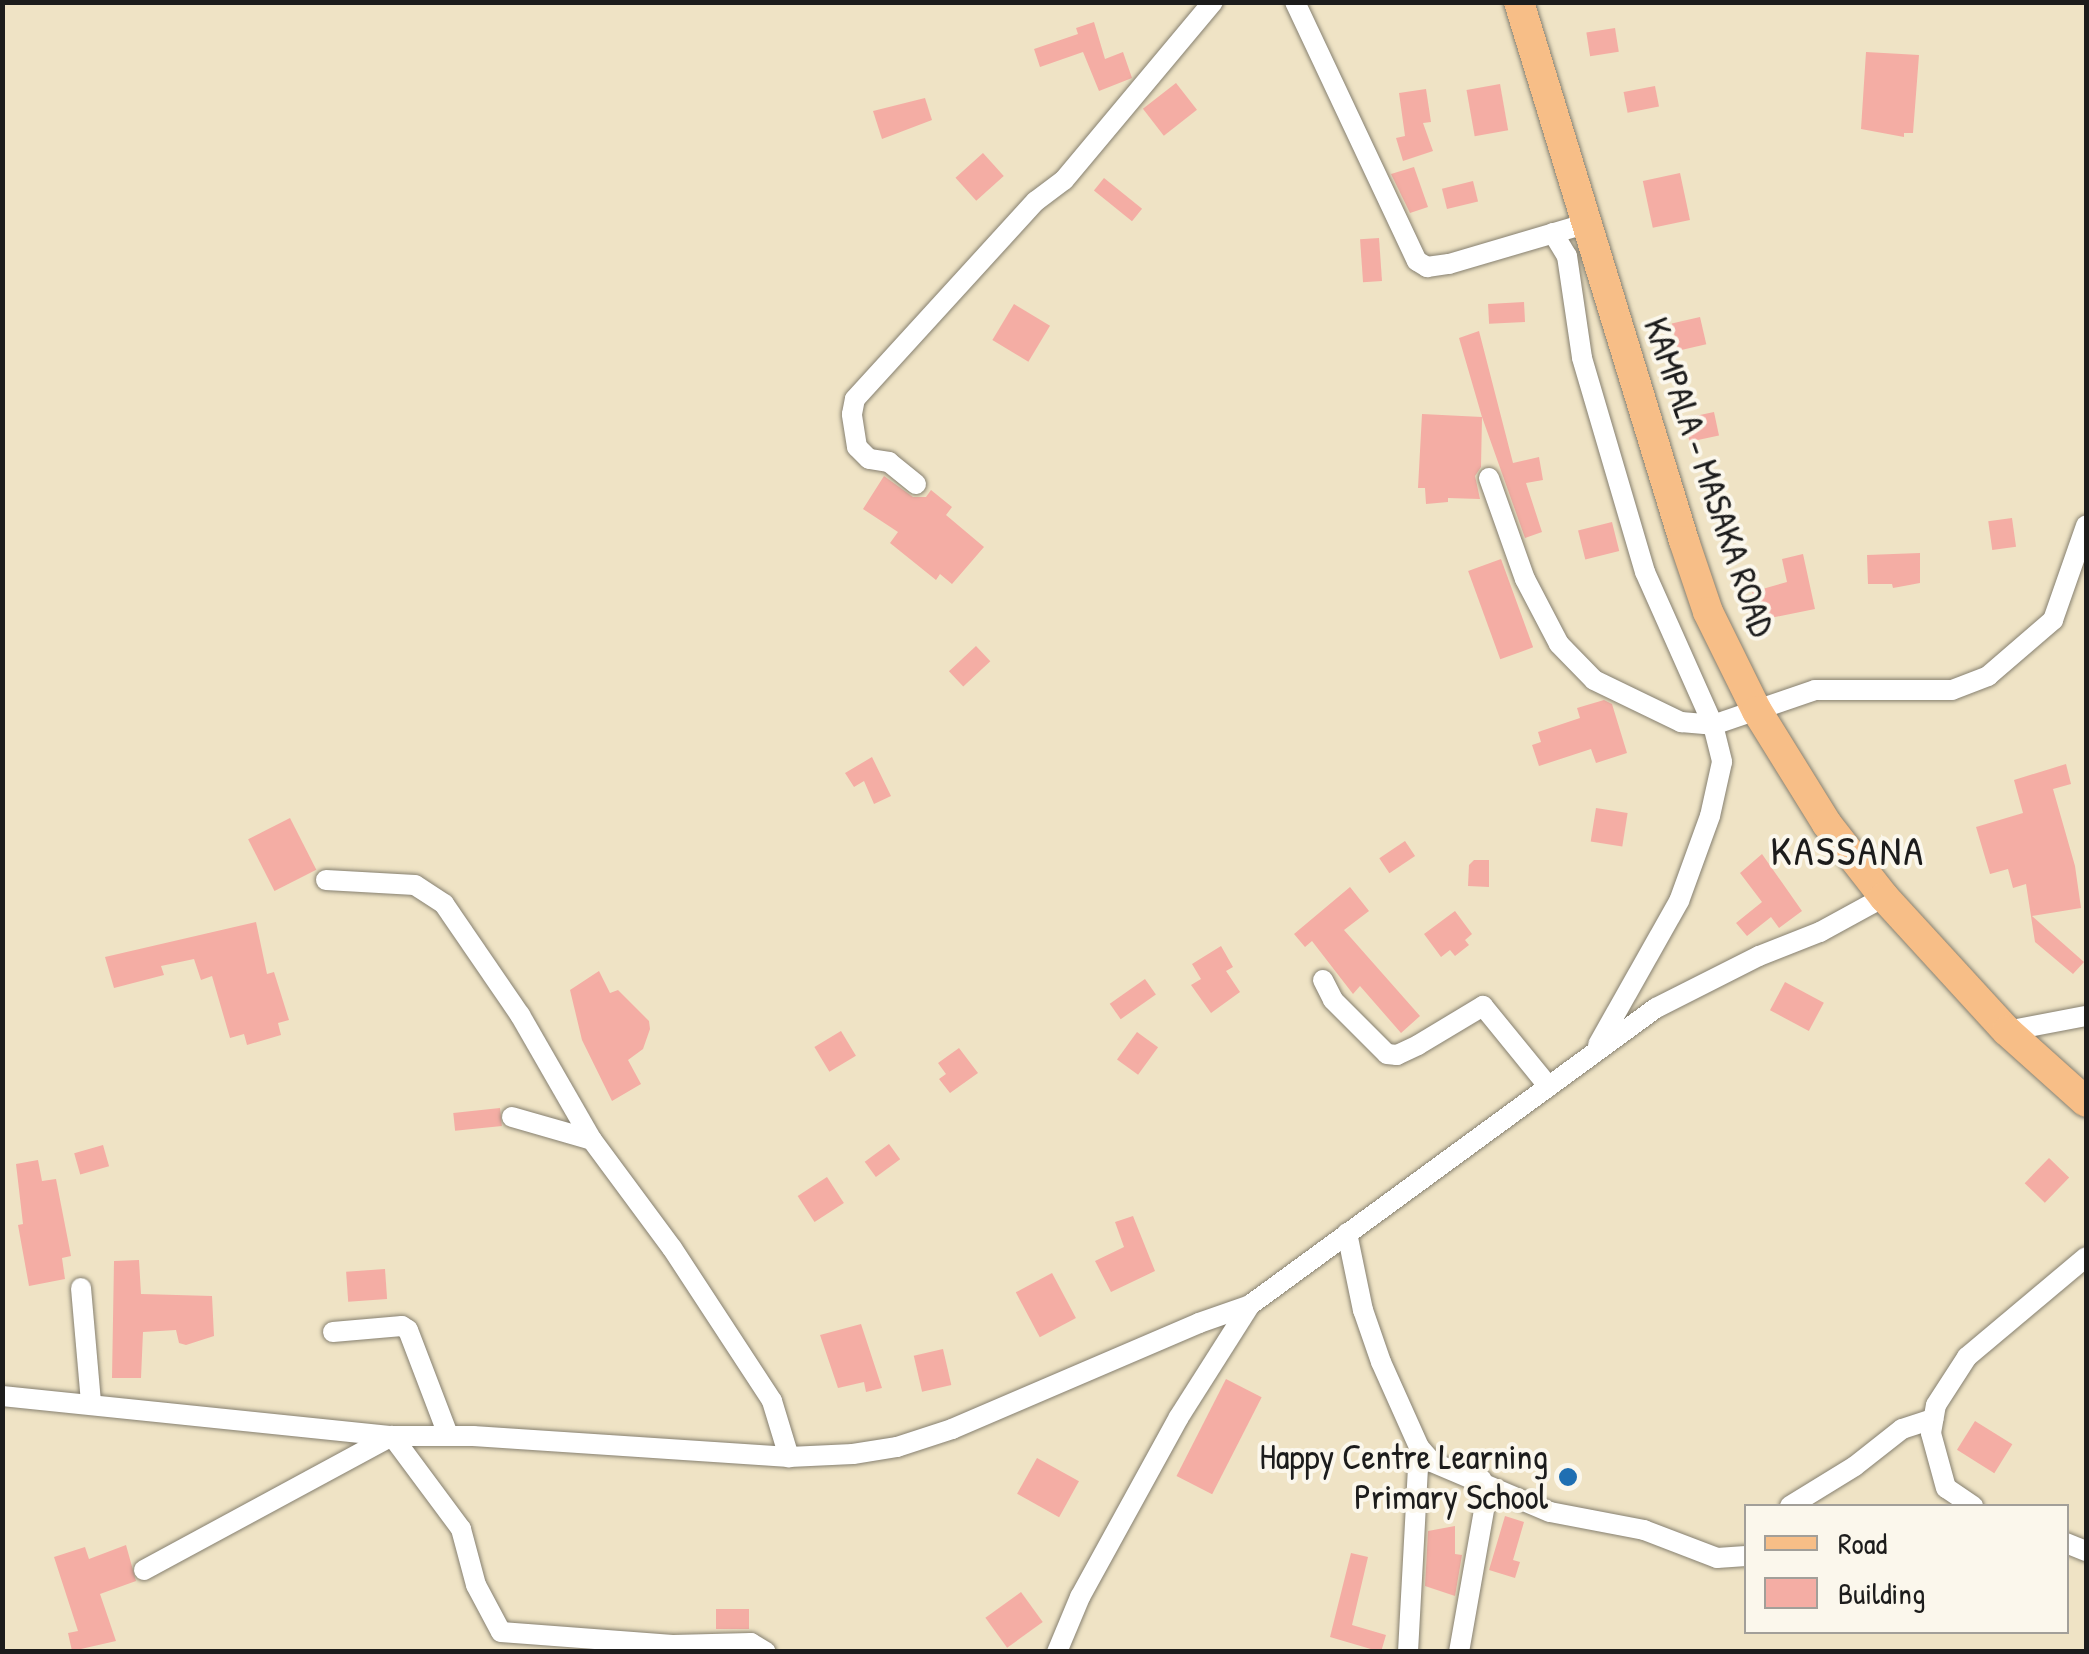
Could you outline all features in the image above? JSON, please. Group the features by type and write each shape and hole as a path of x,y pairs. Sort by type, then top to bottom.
{"main road":[{"name":"KAMPALA - MASAKA ROAD","path":"1519,2 1708,612 1757,711 1827,824 1884,897 2007,1030 2086,1102"}],"street":[{"path":"916,484 889,462 862,455 852,414 855,399 1036,201 1064,180 1214,2"},
{"path":"1296,2 1417,261 1427,266 1449,264 1585,224"},
{"path":"1553,233 1567,256 1582,358 1645,572 1713,725 1722,762 1679,901 1595,1051"},
{"path":"1489,478 1524,579 1559,644 1594,680 1639,705 1681,722 1713,725 1815,690 1952,690 1988,676 2053,620 2086,526"},
{"path":"326,880 415,885 431,892 520,1015 592,1140 672,1248 772,1401 789,1457"},
{"path":"2,1396 392,1436 448,1435 789,1457 897,1447 952,1429 1250,1305 1656,1008 1759,956 1820,932 1884,897"},
{"path":"1324,980 1333,1000 1387,1054 1397,1055 1483,1006 1549,1087"},
{"path":"2007,1030 2086,1016"},
{"path":"512,1117 592,1140"},
{"path":"1347,1233 1369,1327 1419,1446 1439,1467 1482,1480 1550,1512 1600,1525 1644,1530 1717,1558 1744,1556"},
{"path":"1971,1504 1946,1488 1935,1456 1936,1405 1967,1357 2086,1257"},
{"path":"82,1288 91,1403"},
{"path":"1057,1652 1080,1597 1178,1417 1250,1305"},
{"path":"333,1332 402,1326 408,1330 448,1435"},
{"path":"1793,1504 1855,1466 1902,1429 1933,1419"},
{"path":"144,1570 392,1436"},
{"path":"392,1436 461,1529 476,1585 505,1642 751,1643 766,1652"},
{"path":"1408,1652 1419,1446"},
{"path":"1459,1652 1486,1494 1482,1480"}],"building":[{"path":"1094,22 1105,59 1123,52 1132,78 1099,91 1083,52 1040,67 1034,49 1078,34 1076,28"},
{"path":"1615,28 1619,52 1590,56 1586,33"},
{"path":"1866,52 1919,55 1913,133 1904,133 1904,137 1861,129"},
{"path":"1176,83 1197,110 1164,136 1143,109"},
{"path":"1500,84 1508,130 1475,136 1467,90"},
{"path":"1655,86 1659,107 1628,113 1624,92"},
{"path":"1426,89 1431,122 1423,123 1433,151 1403,161 1396,138 1405,136 1399,93"},
{"path":"925,98 932,120 882,139 873,111"},
{"path":"983,153 1004,176 976,201 956,178"},
{"path":"1414,167 1428,207 1410,213 1391,174"},
{"path":"1680,173 1690,220 1653,228 1643,181"},
{"path":"1104,178 1142,209 1132,221 1094,190"},
{"path":"1473,181 1478,201 1447,209 1442,189"},
{"path":"1379,238 1382,281 1363,282 1360,239"},
{"path":"1524,302 1525,322 1489,324 1488,304"},
{"path":"1014,304 1050,326 1028,362 992,340"},
{"path":"1700,317 1706,344 1678,351 1672,324"},
{"path":"1479,331 1513,463 1539,457 1543,480 1526,483 1542,532 1525,538 1459,338"},
{"path":"1714,412 1719,435 1690,442 1685,418"},
{"path":"1422,414 1482,417 1481,467 1475,476 1480,499 1448,498 1448,502 1426,504 1425,488 1418,488"},
{"path":"884,476 913,497 926,497 931,490 952,507 946,515 984,547 952,584 940,574 936,580 890,543 898,532 863,509"},
{"path":"2012,518 2016,547 1992,550 1988,521"},
{"path":"1612,522 1619,551 1585,560 1578,530"},
{"path":"1920,553 1920,583 1893,588 1892,584 1868,584 1867,555"},
{"path":"1803,554 1815,609 1760,620 1752,592 1787,582 1782,559"},
{"path":"1501,559 1533,647 1500,659 1468,571"},
{"path":"976,646 990,661 963,687 949,671"},
{"path":"1604,700 1612,704 1627,753 1596,763 1591,749 1539,766 1532,745 1541,742 1538,732 1580,718 1577,708"},
{"path":"872,757 891,796 874,804 864,781 854,787 845,773"},
{"path":"2066,764 2071,784 2053,789 2075,866 2081,908 2032,916 2084,962 2073,974 2035,942 2026,884 2013,888 2008,869 1990,874 1976,827 2023,813 2014,780"},
{"path":"1596,808 1628,813 1622,847 1591,842"},
{"path":"290,818 316,870 274,891 248,839"},
{"path":"1405,841 1415,856 1389,873 1379,858"},
{"path":"1762,854 1802,911 1779,928 1771,917 1747,936 1736,923 1762,902 1740,873"},
{"path":"1474,860 1489,860 1489,887 1468,886 1469,865"},
{"path":"1350,887 1369,911 1344,930 1420,1016 1401,1033 1360,986 1353,994 1312,941 1305,947 1294,934"},
{"path":"1455,911 1472,934 1465,940 1469,945 1455,956 1450,950 1441,957 1424,934"},
{"path":"256,922 267,974 274,972 289,1020 278,1023 281,1035 247,1045 244,1034 230,1038 212,976 201,980 194,959 161,966 164,975 114,988 105,957"},
{"path":"1221,946 1233,967 1226,971 1240,992 1211,1013 1191,985 1201,979 1192,964"},
{"path":"599,971 610,993 618,990 649,1021 650,1029 643,1049 628,1060 641,1084 612,1101 582,1040 570,990"},
{"path":"1145,979 1156,995 1121,1019 1110,1004"},
{"path":"1785,982 1824,1003 1809,1031 1770,1010"},
{"path":"841,1031 856,1056 829,1072 814,1047"},
{"path":"1137,1032 1158,1047 1138,1075 1117,1060"},
{"path":"959,1048 978,1073 950,1093 939,1079 946,1074 938,1063"},
{"path":"500,1108 502,1126 455,1131 453,1113"},
{"path":"889,1144 900,1159 876,1177 865,1162"},
{"path":"103,1145 109,1166 80,1174 74,1153"},
{"path":"2049,1158 2069,1177 2045,1203 2025,1183"},
{"path":"38,1160 42,1181 56,1179 71,1256 62,1258 65,1279 29,1286 18,1225 23,1224 16,1164"},
{"path":"827,1177 844,1203 815,1222 798,1196"},
{"path":"1133,1216 1155,1271 1111,1292 1095,1261 1124,1247 1115,1222"},
{"path":"139,1260 141,1294 212,1296 214,1336 186,1345 179,1343 176,1330 143,1332 141,1378 112,1378 114,1261"},
{"path":"385,1269 387,1299 348,1302 346,1272"},
{"path":"1052,1273 1076,1318 1040,1337 1016,1292"},
{"path":"861,1324 882,1388 866,1392 864,1382 838,1388 820,1335"},
{"path":"943,1349 951,1385 922,1392 914,1356"},
{"path":"1226,1379 1262,1397 1212,1494 1177,1476"},
{"path":"1975,1421 2012,1444 1994,1473 1957,1450"},
{"path":"1037,1458 1079,1481 1059,1517 1017,1494"},
{"path":"1505,1516 1524,1522 1513,1560 1520,1562 1515,1578 1489,1570"},
{"path":"1455,1526 1455,1554 1462,1555 1455,1596 1425,1586 1428,1531"},
{"path":"126,1545 136,1581 100,1594 116,1641 72,1651 68,1633 78,1631 54,1557 85,1547 89,1559"},
{"path":"1351,1553 1368,1557 1352,1625 1386,1635 1381,1652 1330,1637"},
{"path":"1021,1592 1043,1622 1007,1648 985,1618"},
{"path":"716,1609 749,1609 749,1629 716,1629"}],"place":[{"name":"Happy Centre Learning Primary School","path":"1568,1477"}],"district":[{"name":"KASSANA","path":"1848,850"}]}
